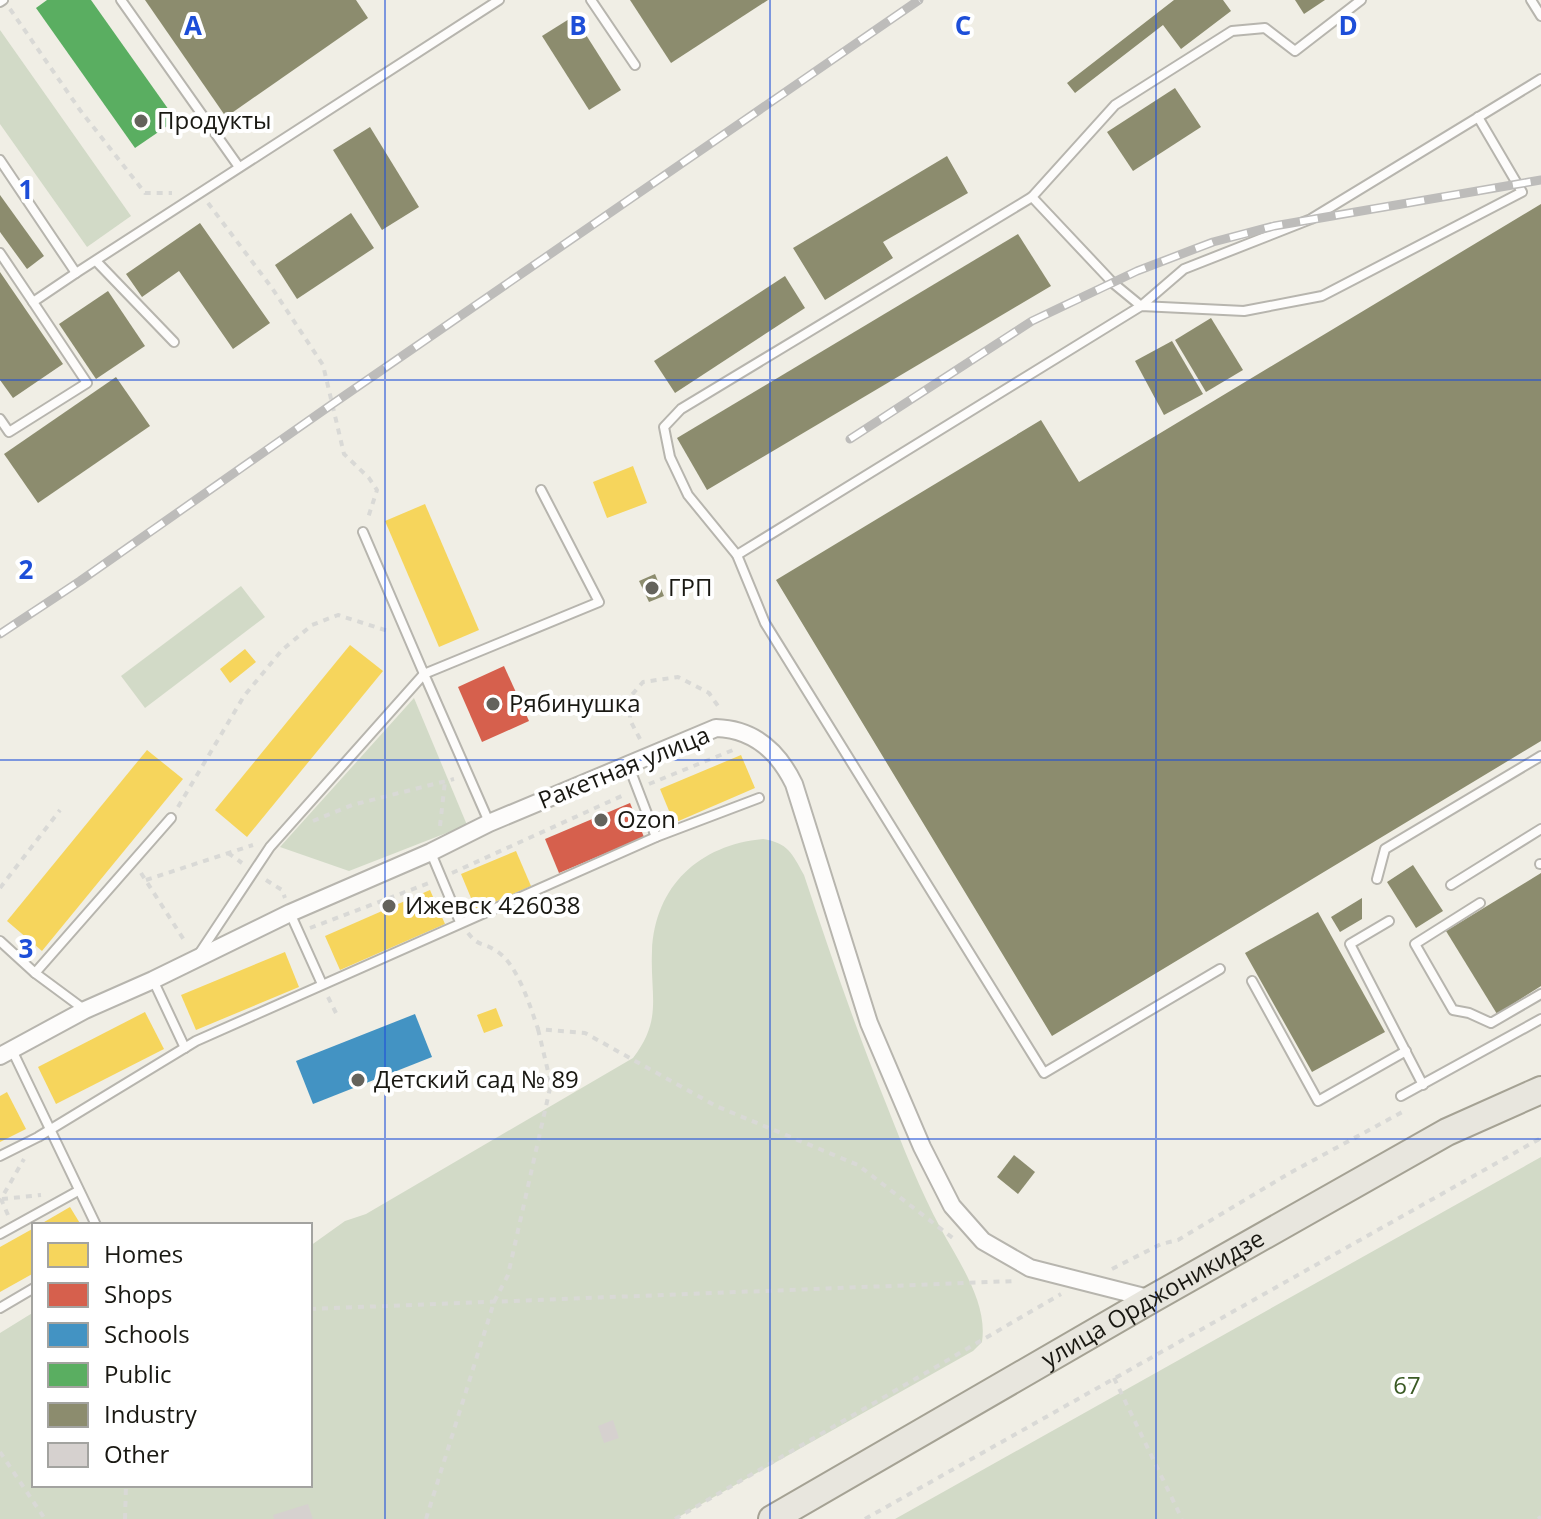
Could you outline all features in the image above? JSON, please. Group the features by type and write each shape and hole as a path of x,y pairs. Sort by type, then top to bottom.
{"main road":[{"name":"улица Орджоникидзе","path":"772,1519 1447,1132 1541,1090"}],"street":[{"name":"Ракетная улица","path":"6,1053 85,1010 489,823 716,728 733,729 763,742 786,767 794,784 869,1023 922,1147 952,1206 983,1241 1030,1268 1152,1299"}],"lane":[{"path":"121,0 239,167"},
{"path":"33,302 499,0"},
{"path":"591,0 635,65"},
{"path":"1220,969 1044,1073 765,623 737,555 688,495 670,457 664,427 681,409 1032,197 1115,105 1232,31 1265,28 1295,51 1361,0"},
{"path":"1531,0 1541,16"},
{"path":"737,555 1141,306 1184,269 1311,219 1541,79"},
{"path":"1032,197 1113,283 1141,306 1244,311 1322,296 1522,192 1478,117"},
{"path":"0,160 76,273"},
{"path":"0,253 87,383 9,432 0,419"},
{"path":"96,261 174,342"},
{"path":"196,959 270,847 424,674 599,602 541,490"},
{"path":"363,532 489,823"},
{"path":"1377,879 1385,849 1541,756"},
{"path":"628,764 656,837"},
{"path":"0,1156 38,1137 185,1048 460,922 656,837 759,798"},
{"path":"35,973 171,818"},
{"path":"1451,885 1541,829"},
{"path":"431,852 460,922"},
{"path":"1480,903 1415,944 1453,1010 1491,1023 1541,994"},
{"path":"290,913 322,984"},
{"path":"1389,921 1350,944 1423,1085"},
{"path":"0,941 35,973 85,1010"},
{"path":"153,980 185,1048"},
{"path":"1252,981 1318,1101 1406,1051"},
{"path":"1401,1096 1541,1019"},
{"path":"6,1053 95,1223"},
{"path":"0,1234 78,1191"},
{"path":"0,1308 32,1289"}],"path":[{"path":"2,1 80,110 145,193 199,193 272,288 323,365 344,454 377,490 363,532"},
{"path":"171,818 244,696 282,650 312,625 338,615 409,637"},
{"path":"649,756 630,720 630,697 643,682 678,677 709,693 733,729"},
{"path":"146,880 280,836 352,805 468,775"},
{"path":"431,852 442,820 445,781"},
{"path":"0,888 60,810"},
{"path":"134,860 196,959"},
{"path":"426,1519 494,1302 508,1275 551,1084 538,1029 522,982 496,950 477,944"},
{"path":"538,1029 585,1033 716,1106 858,1165 954,1239"},
{"path":"675,1519 1059,1295 1161,1244 1178,1240 1288,1174 1406,1110"},
{"path":"14,1226 0,1198 38,1137"},
{"path":"865,1519 1541,1138"},
{"path":"312,1309 1023,1281"},
{"path":"1114,1378 1182,1519"},
{"path":"0,1452 45,1519"},
{"path":"125,1519 126,1487"}],"green space":[{"path":"0,30 131,216 87,247 0,124"},
{"path":"241,586 265,617 145,708 121,676"},
{"path":"414,698 467,825 349,871 280,847"},
{"path":"763,839 778,843 788,850 804,875 854,1020 906,1153 976,1298 983,1327 982,1342 973,1351 675,1519 0,1519 0,1333 32,1313 32,1487 312,1487 312,1245 345,1221 366,1214 633,1058 652,1019 652,951 662,907 685,873 719,850"},
{"name":"67","path":"1541,1157 1541,1519 895,1519"}],"building: Homes":[{"path":"633,466 647,503 607,518 593,482"},
{"path":"425,504 479,630 439,647 385,521"},
{"path":"350,645 383,671 247,837 215,810"},
{"path":"245,649 256,662 230,683 220,669"},
{"path":"147,750 183,779 42,951 7,921"},
{"path":"741,755 755,788 674,823 660,789"},
{"path":"516,851 531,886 476,910 461,874"},
{"path":"430,890 445,924 340,970 325,936"},
{"path":"285,952 299,987 196,1030 181,995"},
{"path":"496,1008 503,1026 484,1033 477,1015"},
{"path":"145,1012 164,1049 56,1104 38,1067"},
{"path":"7,1092 26,1129 0,1142 0,1096"},
{"path":"70,1207 80,1223 42,1223"},
{"path":"32,1229 32,1274 0,1292 0,1247"}],"building: Shops":[{"name":"Рябинушка","path":"504,666 529,721 482,742 458,687"},
{"path":"630,803 644,837 559,873 545,839"}],"building: Schools":[{"path":"415,1014 432,1057 313,1104 296,1061"}],"building: Public":[{"path":"47,0 91,0 176,120 135,148 36,8"}],"building: Industry":[{"path":"145,0 356,0 368,18 226,117"},
{"path":"630,0 768,0 671,63"},
{"path":"1174,0 1223,0 1231,11 1181,49 1163,25 1075,93 1067,83"},
{"path":"1295,0 1325,0 1304,14"},
{"path":"574,16 621,90 589,110 542,36"},
{"path":"1175,88 1201,127 1133,171 1107,132"},
{"path":"370,127 419,207 382,230 333,150"},
{"path":"947,156 968,193 883,242 893,258 825,300 793,248"},
{"path":"0,195 44,256 27,269 0,232"},
{"path":"1541,204 1541,741 1052,1036 776,580 1041,420 1079,482"},
{"path":"351,213 374,248 297,299 275,265"},
{"path":"200,223 270,323 233,349 179,271 142,297 126,274"},
{"path":"1018,234 1051,286 707,490 677,438"},
{"path":"0,272 63,364 13,398 0,380"},
{"path":"785,276 805,308 675,393 654,361"},
{"path":"108,291 145,346 96,379 59,324"},
{"path":"1211,318 1243,370 1206,392 1175,340"},
{"path":"1172,341 1203,394 1164,415 1135,361"},
{"path":"116,377 150,426 38,503 4,454"},
{"name":"ГРП","path":"655,574 664,596 649,602 639,581"},
{"path":"1413,865 1443,911 1416,928 1387,882"},
{"path":"1541,873 1541,986 1497,1014 1446,931"},
{"path":"1362,898 1362,919 1340,932 1331,917"},
{"path":"1318,912 1385,1032 1312,1072 1245,953"},
{"path":"1014,1155 1035,1172 1018,1194 997,1177"}],"building: Other":[{"path":"613,1420 619,1438 604,1443 598,1426"},
{"path":"308,1504 313,1519 274,1519 273,1515"}],"railway":[{"path":"0,634 919,0"},
{"path":"850,439 1032,321 1137,271 1213,242 1274,226 1541,180"}],"place":[{"name":"Продукты","path":"141,121"},
{"name":"ГРП","path":"652,588"},
{"name":"Рябинушка","path":"493,704"},
{"name":"Ozon","path":"601,820"},
{"name":"Ижевск 426038","path":"389,906"},
{"name":"Детский сад № 89","path":"358,1080"}]}
